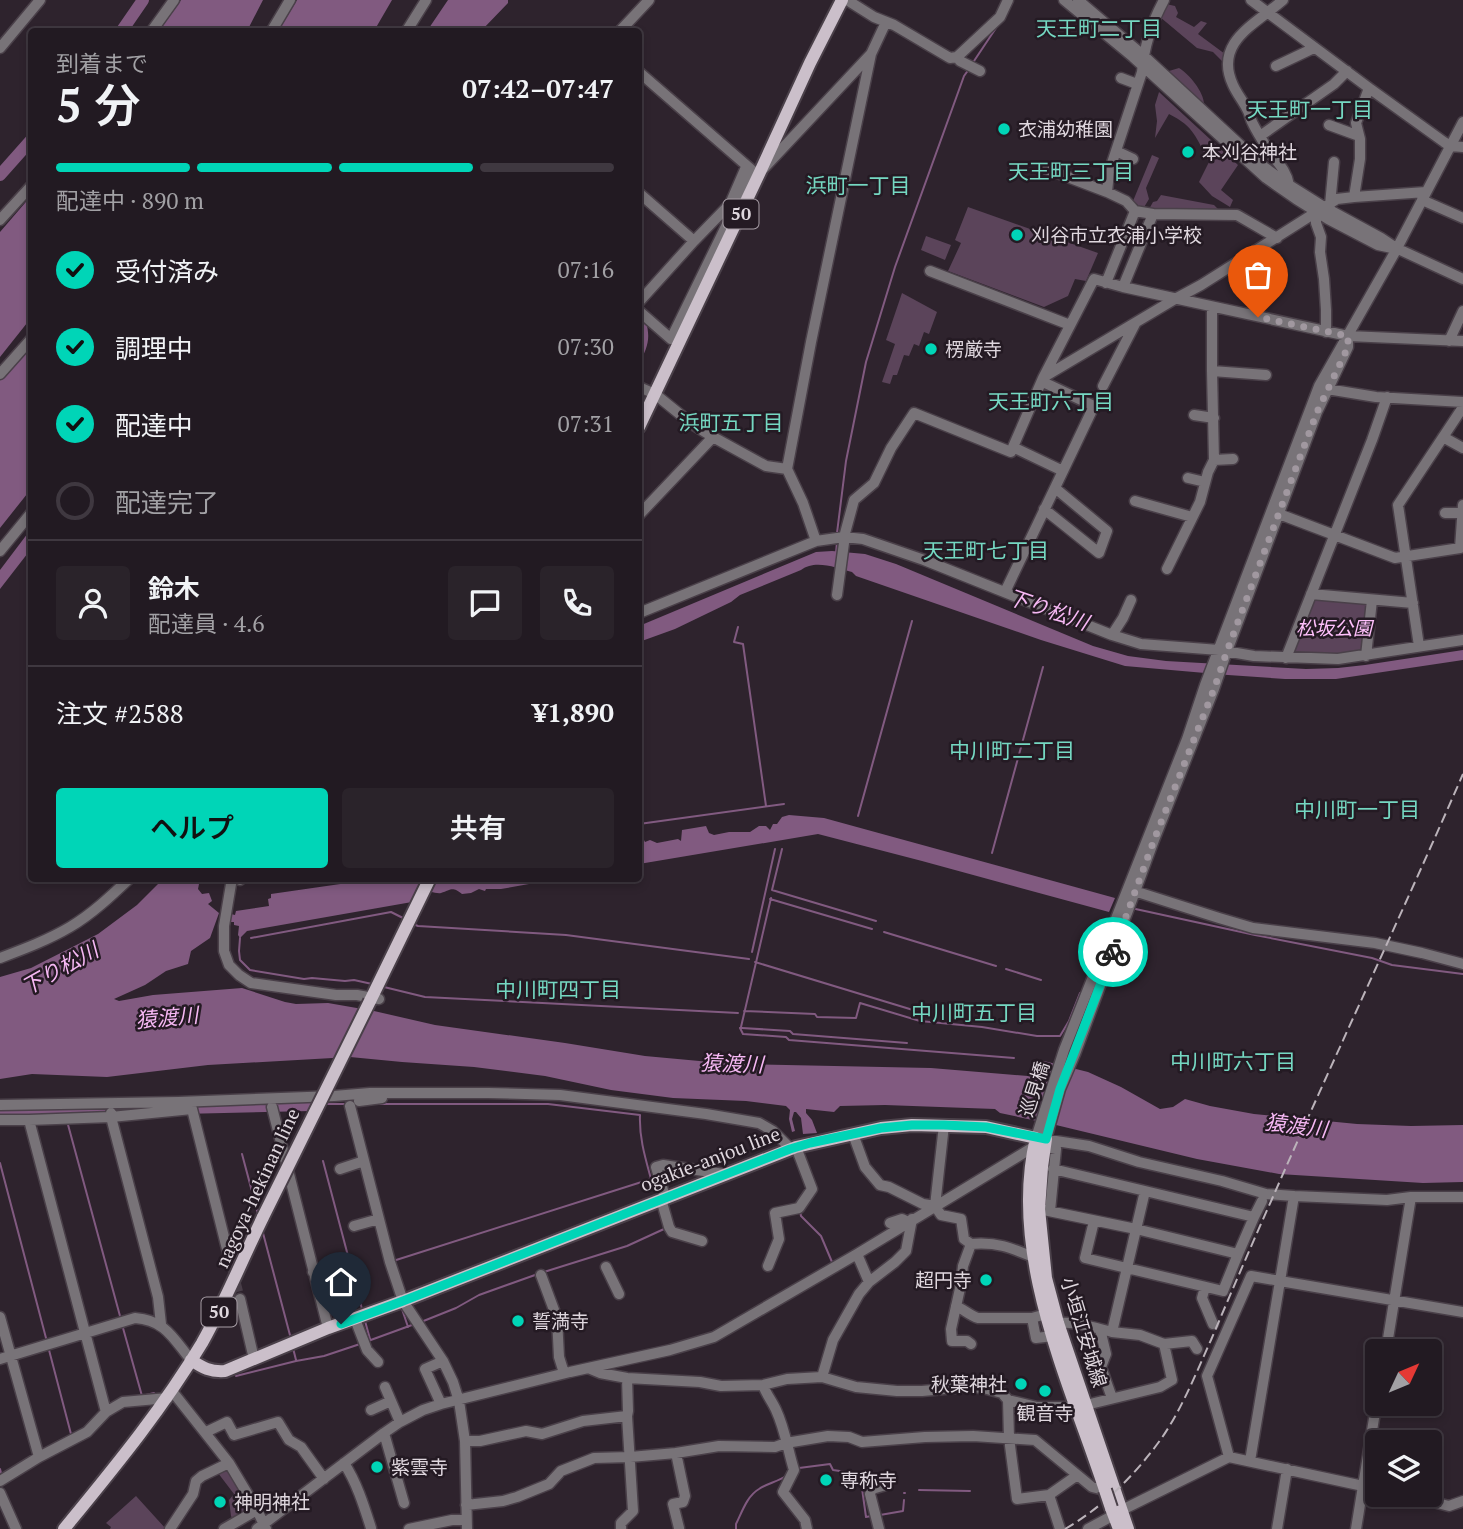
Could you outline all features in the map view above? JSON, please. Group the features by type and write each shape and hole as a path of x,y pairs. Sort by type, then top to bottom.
{"main road":[{"name":"50","path":"642,421 810,63 844,0"},
{"name":"nagoya-hekinan line","path":"64,1529 133,1445 191,1360 232,1286 257,1228 376,994 428,882"},
{"name":"ogakie-anjou line","path":"191,1360 205,1370 225,1371 328,1328 793,1148 893,1126 986,1127 1042,1141"},
{"name":"小垣江安城線","path":"1042,1141 1046,1278 1051,1324"},
{"path":"1042,1141 1030,1182 1032,1257 1039,1290 1081,1406 1104,1489 1116,1511 1119,1529"},
{"name":"小垣江安城線","path":"1081,1406 1116,1511 1128,1529"}],"street":[{"path":"0,48 40,0"},
{"path":"155,28 174,0"},
{"path":"273,28 290,0"},
{"path":"408,28 426,0"},
{"path":"623,28 649,0"},
{"path":"844,0 950,58 957,57 1000,17 1008,0"},
{"path":"1064,0 1143,61 1264,167 1322,209 1378,245 1396,248 1463,279"},
{"path":"1078,0 1266,178 1322,209"},
{"path":"1107,192 1109,172 1142,72 1156,16 1164,0"},
{"path":"1251,0 1450,146 1463,147"},
{"path":"1283,0 1238,37 1231,47 1228,69 1232,83 1247,107 1252,122 1268,150 1285,170 1289,185"},
{"path":"816,541 803,503 787,469 871,54 887,22"},
{"path":"1276,65 1314,48"},
{"path":"761,172 871,54"},
{"path":"957,57 974,68"},
{"path":"1260,136 1312,101 1348,71"},
{"path":"642,75 753,171 671,339 642,314"},
{"path":"1121,78 1137,84"},
{"path":"1354,197 1360,159 1356,123 1369,88"},
{"path":"1042,1141 1074,1057 1127,901 1187,739 1211,685 1319,386 1463,122"},
{"path":"1329,125 1359,136"},
{"path":"1116,151 1133,159"},
{"path":"1326,332 1321,237 1316,219 1322,209 1334,162"},
{"path":"642,300 730,204 746,167"},
{"path":"1044,168 1107,192 1126,201 1135,211 1153,214 1237,215 1276,238"},
{"path":"0,220 28,189"},
{"path":"642,195 694,241"},
{"path":"1043,380 1337,200 1354,197 1424,196 1463,218"},
{"path":"1107,283 1135,211"},
{"path":"1123,288 1153,214"},
{"path":"930,271 1070,325"},
{"path":"838,590 841,539 854,500 874,483 891,448 914,413 1011,452 1043,380 1094,279 1123,288 1348,336 1463,341"},
{"path":"1167,569 1200,502 1214,460 1212,307"},
{"path":"1449,341 1463,311"},
{"path":"1103,386 1136,322"},
{"path":"1223,651 1317,412 1348,347 1348,336"},
{"path":"0,374 28,342"},
{"path":"1212,371 1266,375"},
{"path":"1005,592 1094,407 1043,380"},
{"path":"642,388 655,394 713,437 766,466 787,469"},
{"path":"1327,389 1463,405 1398,505 1419,646"},
{"path":"1286,658 1387,397"},
{"path":"1194,415 1214,418"},
{"path":"642,512 713,437"},
{"path":"1443,437 1463,448"},
{"path":"1013,447 1063,471"},
{"path":"1214,460 1233,459"},
{"path":"1188,478 1205,482"},
{"path":"1044,509 1099,553 1107,531 1055,488"},
{"path":"1170,511 1173,499"},
{"path":"1135,501 1192,517"},
{"path":"1279,514 1395,558 1460,548 1463,505"},
{"path":"1445,513 1462,513"},
{"path":"0,551 28,517"},
{"path":"642,612 816,541 863,539 1140,644 1254,656 1338,659 1463,640"},
{"path":"1311,594 1413,603"},
{"path":"1112,635 1131,600"},
{"path":"1366,656 1372,600"},
{"path":"0,958 72,926 126,882"},
{"path":"236,882 230,892 224,926 224,951 229,965 239,975 251,982 336,995 376,994"},
{"path":"1132,890 1253,928 1375,943 1463,964"},
{"name":"巡見橋","path":"1042,1141 1064,1050 1122,916"},
{"path":"406,1092 398,1097 354,1104 364,1161 403,1301 443,1361 453,1382 465,1441 466,1505 466,1524 452,1520 409,1529"},
{"path":"0,1105 406,1092 560,1095 759,1123 774,1131 793,1148 812,1189 799,1208 775,1213 779,1239 768,1266"},
{"path":"111,1113 143,1102"},
{"path":"272,1107 328,1328"},
{"path":"0,1121 192,1110 228,1253"},
{"path":"111,1113 158,1297 161,1324"},
{"path":"29,1119 106,1412"},
{"path":"944,1125 935,1206 941,1216 961,1219 964,1239 971,1244 988,1243 1007,1247 1032,1257"},
{"path":"853,1134 865,1167 880,1185 923,1204 935,1206"},
{"path":"1042,1141 1056,1149 1044,1210 1238,1254"},
{"path":"0,1481 87,1432 106,1412 123,1402 170,1394 206,1432 229,1463 257,1510 263,1527 384,1433 423,1410 564,1373 635,1359 714,1337 857,1254 1042,1141 1089,1146 1139,1162 1266,1194 1387,1200 1411,1197 1463,1198"},
{"path":"341,1169 364,1161"},
{"path":"702,1241 672,1232 656,1167 725,1174"},
{"path":"1053,1169 1254,1217"},
{"path":"1112,1332 1145,1191"},
{"path":"1250,1461 1294,1196"},
{"path":"1388,1339 1411,1197"},
{"path":"1094,1221 1085,1258 1223,1291 1262,1201"},
{"path":"354,1226 379,1219"},
{"path":"890,1223 902,1219 910,1221"},
{"path":"822,1377 832,1340 859,1294 869,1282 906,1251 910,1221"},
{"path":"971,1244 963,1266 951,1329 952,1340 967,1341 971,1344"},
{"path":"857,1254 869,1282"},
{"path":"313,1272 344,1263"},
{"path":"606,1267 619,1294"},
{"path":"541,1275 557,1318 559,1357 564,1373"},
{"path":"1229,1457 1207,1376 1251,1276 1463,1312"},
{"path":"1205,1287 1202,1298 1213,1324"},
{"path":"240,1299 254,1359"},
{"path":"956,1306 978,1318 1032,1318 1051,1324 1074,1323 1140,1335 1164,1344 1192,1341 1197,1349"},
{"path":"0,1317 5,1357 39,1457"},
{"path":"361,1317 364,1342 378,1363"},
{"path":"5,1357 135,1318 161,1324 191,1360"},
{"path":"1032,1318 1036,1338 1051,1324"},
{"path":"1100,1329 1106,1354 1101,1367 1112,1398"},
{"path":"587,1368 632,1378 700,1382 721,1387 763,1385 787,1379 822,1377 856,1387 897,1391 983,1388 1002,1393 1008,1400 1037,1406 1081,1406 1160,1387 1172,1380 1164,1344"},
{"path":"621,1529 621,1523 633,1511 627,1416 635,1359"},
{"path":"441,1404 425,1369 443,1361"},
{"path":"763,1385 779,1416 794,1470 783,1492 805,1521 807,1529"},
{"path":"384,1387 400,1422"},
{"path":"1008,1400 1009,1438 1017,1499 1049,1496 1076,1476"},
{"path":"371,1410 391,1401"},
{"path":"465,1441 480,1441 526,1431 542,1434 583,1421 627,1416"},
{"path":"1356,1529 1375,1416"},
{"path":"206,1432 227,1422 234,1435 278,1422 289,1440 302,1447 324,1479"},
{"path":"384,1433 404,1503"},
{"path":"466,1505 517,1497 549,1484 561,1471 594,1458 676,1453 719,1446 775,1447 828,1436 849,1437 862,1442 909,1437 973,1436 1035,1440 1060,1459 1076,1476 1092,1487 1104,1489"},
{"path":"676,1453 685,1496 682,1502 673,1504 679,1528"},
{"path":"1088,1529 1116,1511 1229,1457 1364,1486"},
{"path":"170,1529 193,1494 196,1481 229,1463"},
{"path":"344,1463 365,1506 370,1529 379,1529"},
{"path":"1277,1529 1287,1469"},
{"path":"877,1520 870,1494 872,1489 886,1485"},
{"path":"0,1493 16,1529"},
{"path":"1049,1496 1060,1527"},
{"path":"1442,1504 1449,1506 1463,1501"},
{"path":"224,1529 257,1510"}],"green space":[{"path":"1166,4 1175,6 1178,13 1176,17 1194,27 1201,21 1207,23 1198,34 1225,54 1222,61 1213,52 1197,48 1160,17"},
{"path":"1179,68 1202,94 1204,104 1169,71"},
{"path":"1159,92 1238,165 1221,190 1233,200 1230,207 1212,196 1199,182 1209,162 1194,134 1184,124 1169,114 1155,138 1155,105"},
{"path":"1152,155 1159,158 1146,188 1149,199 1143,209 1133,201"},
{"path":"1161,195 1214,205 1221,212 1148,211"},
{"path":"968,207 1098,253 1086,281 1075,279 1068,296 1044,307 948,271 961,243 955,240"},
{"path":"926,236 951,245 945,260 921,250"},
{"path":"902,293 937,312 929,334 924,332 919,346 914,344 909,356 904,355 897,375 893,375 890,384 882,382 895,344 886,340"},
{"name":"松坂公園","path":"1314,598 1370,603 1363,651 1336,655 1292,654"},
{"path":"228,1468 253,1509 233,1520 229,1500 234,1494 218,1473"},
{"path":"136,1496 166,1529 110,1529 106,1523"}],"water":[{"path":"181,0 263,0 249,28 161,28"},
{"path":"297,0 392,0 376,28 280,28"},
{"path":"448,0 508,0 484,28 429,28"},
{"path":"28,199 28,322 0,357 0,232"},
{"path":"642,319 646,321 648,334 642,358"},
{"path":"28,349 28,493 0,528 0,380"},
{"path":"28,533 28,553 0,589 0,570"},
{"path":"816,552 865,554 896,564 1093,646 1128,656 1166,661 1306,669 1365,665 1463,650 1463,660 1336,679 1285,679 1125,666 1041,640 856,576 852,572 819,565 807,567 740,595 675,629 642,641 642,625"},
{"path":"789,815 824,818 1115,898 1109,912 818,834 642,863 642,836 645,842 650,840 657,843 678,839 681,841 682,830 706,826 709,833 714,835 750,832 759,826 766,826 770,830 782,817"},
{"path":"160,882 199,882 198,889 202,894 209,893 212,901 208,904 219,913 210,938 191,951 188,964 166,971 145,985 114,999 119,1001 153,995 242,988 296,1004 328,1003 435,1025 645,1056 732,1064 931,1068 1028,1076 1044,1061 1088,1072 1160,1109 1173,1107 1185,1099 1254,1114 1357,1124 1463,1125 1463,1182 1423,1183 1279,1174 1197,1159 1000,1113 995,1109 885,1105 840,1106 834,1112 806,1109 817,1133 803,1134 801,1118 796,1112 792,1119 795,1131 792,1132 790,1110 786,1106 746,1101 673,1098 611,1090 545,1076 350,1057 208,1065 107,1077 32,1074 0,1079 0,977 31,968 98,934 137,905"},
{"path":"354,882 540,882 485,891 479,889 462,894 454,889 440,893 431,892 425,902 247,931 240,938 239,926 229,922 231,914 269,906 268,899 271,894"}],"waterway":[{"path":"124,28 143,0"},
{"path":"972,64 998,25"},
{"path":"837,533 846,461 866,362 895,267 964,76 969,69"},
{"path":"0,175 28,144"},
{"path":"836,553 837,542"},
{"path":"858,816 912,621"},
{"path":"738,627 734,642 743,644 766,806"},
{"path":"992,853 1043,667"},
{"path":"642,824 784,804"},
{"path":"752,952 775,849"},
{"path":"772,890 782,849"},
{"path":"772,890 876,921"},
{"path":"741,1027 771,898"},
{"path":"770,899 872,929"},
{"path":"1131,908 1372,958 1392,965 1463,974"},
{"path":"251,938 391,912 405,919"},
{"path":"413,924 566,935 749,959"},
{"path":"884,932 996,966"},
{"path":"240,938 240,960 250,970 304,979 354,980 372,984"},
{"path":"755,962 913,1010"},
{"path":"1006,969 1041,980"},
{"path":"384,987 425,997 738,1013"},
{"path":"744,1011 856,1018 860,1003 920,1021 1037,1036 1060,1036 1080,993"},
{"path":"740,1028 743,1034 786,1037 789,1040 1014,1058"},
{"path":"742,1028 907,1043"},
{"path":"325,1104 347,1104"},
{"path":"374,1104 548,1104 640,1115 641,1139 651,1179 393,1261"},
{"path":"181,1108 310,1105"},
{"path":"0,1114 152,1109"},
{"path":"67,1121 120,1316"},
{"path":"242,1154 258,1214"},
{"path":"323,1161 362,1309"},
{"path":"0,1163 46,1338"},
{"path":"800,1211 801,1216 821,1236 832,1262"},
{"path":"544,1272 627,1246 664,1229"},
{"path":"263,1233 291,1339"},
{"path":"421,1322 479,1295 535,1275"},
{"path":"402,1309 408,1327"},
{"path":"365,1321 370,1339"},
{"path":"368,1341 412,1325"},
{"path":"123,1328 142,1396 154,1393"},
{"path":"236,1376 324,1356 360,1344"},
{"path":"293,1348 296,1360"},
{"path":"49,1350 71,1434"},
{"path":"799,1468 830,1464 833,1470 860,1474 866,1517 871,1516"},
{"path":"0,1469 1,1473"},
{"path":"736,1529 751,1496 762,1487 786,1476"},
{"path":"919,1490 970,1491"},
{"path":"880,1515 903,1511 904,1500"}],"tunnel":[{"path":"228,1253 240,1299"}],"railway":[{"path":"1065,1529 1092,1511 1129,1477 1161,1439 1182,1403 1463,774"}],"way so far":[{"path":"1113,952 1317,412 1348,347 1348,336 1258,317"}],"place":[{"name":"衣浦幼稚園","path":"1004,129"},
{"name":"本刈谷神社","path":"1188,152"},
{"name":"刈谷市立衣浦小学校","path":"1017,235"},
{"name":"楞厳寺","path":"931,349"},
{"name":"超円寺","path":"986,1280"},
{"name":"誓満寺","path":"518,1321"},
{"name":"秋葉神社","path":"1021,1384"},
{"name":"観音寺","path":"1045,1391"},
{"name":"紫雲寺","path":"377,1467"},
{"name":"専称寺","path":"826,1480"},
{"name":"神明神社","path":"220,1502"}],"district":[{"name":"天王町二丁目","path":"1099,29"},
{"name":"天王町一丁目","path":"1310,110"},
{"name":"天王町三丁目","path":"1071,172"},
{"name":"浜町一丁目","path":"858,186"},
{"name":"天王町六丁目","path":"1051,402"},
{"name":"浜町五丁目","path":"731,423"},
{"name":"天王町七丁目","path":"986,551"},
{"name":"中川町二丁目","path":"1012,751"},
{"name":"中川町一丁目","path":"1357,810"},
{"name":"中川町四丁目","path":"558,990"},
{"name":"中川町五丁目","path":"974,1013"},
{"name":"中川町六丁目","path":"1233,1062"}],"route":[{"path":"341,1324 796,1147 881,1128 912,1125 986,1127 1046,1139 1060,1089 1113,952"}],"water label":[{"name":"下り松川","path":"1048,610"},
{"name":"下り松川","path":"60,969"},
{"name":"猿渡川","path":"167,1018"},
{"name":"猿渡川","path":"732,1064"},
{"name":"猿渡川","path":"1296,1126"}]}
